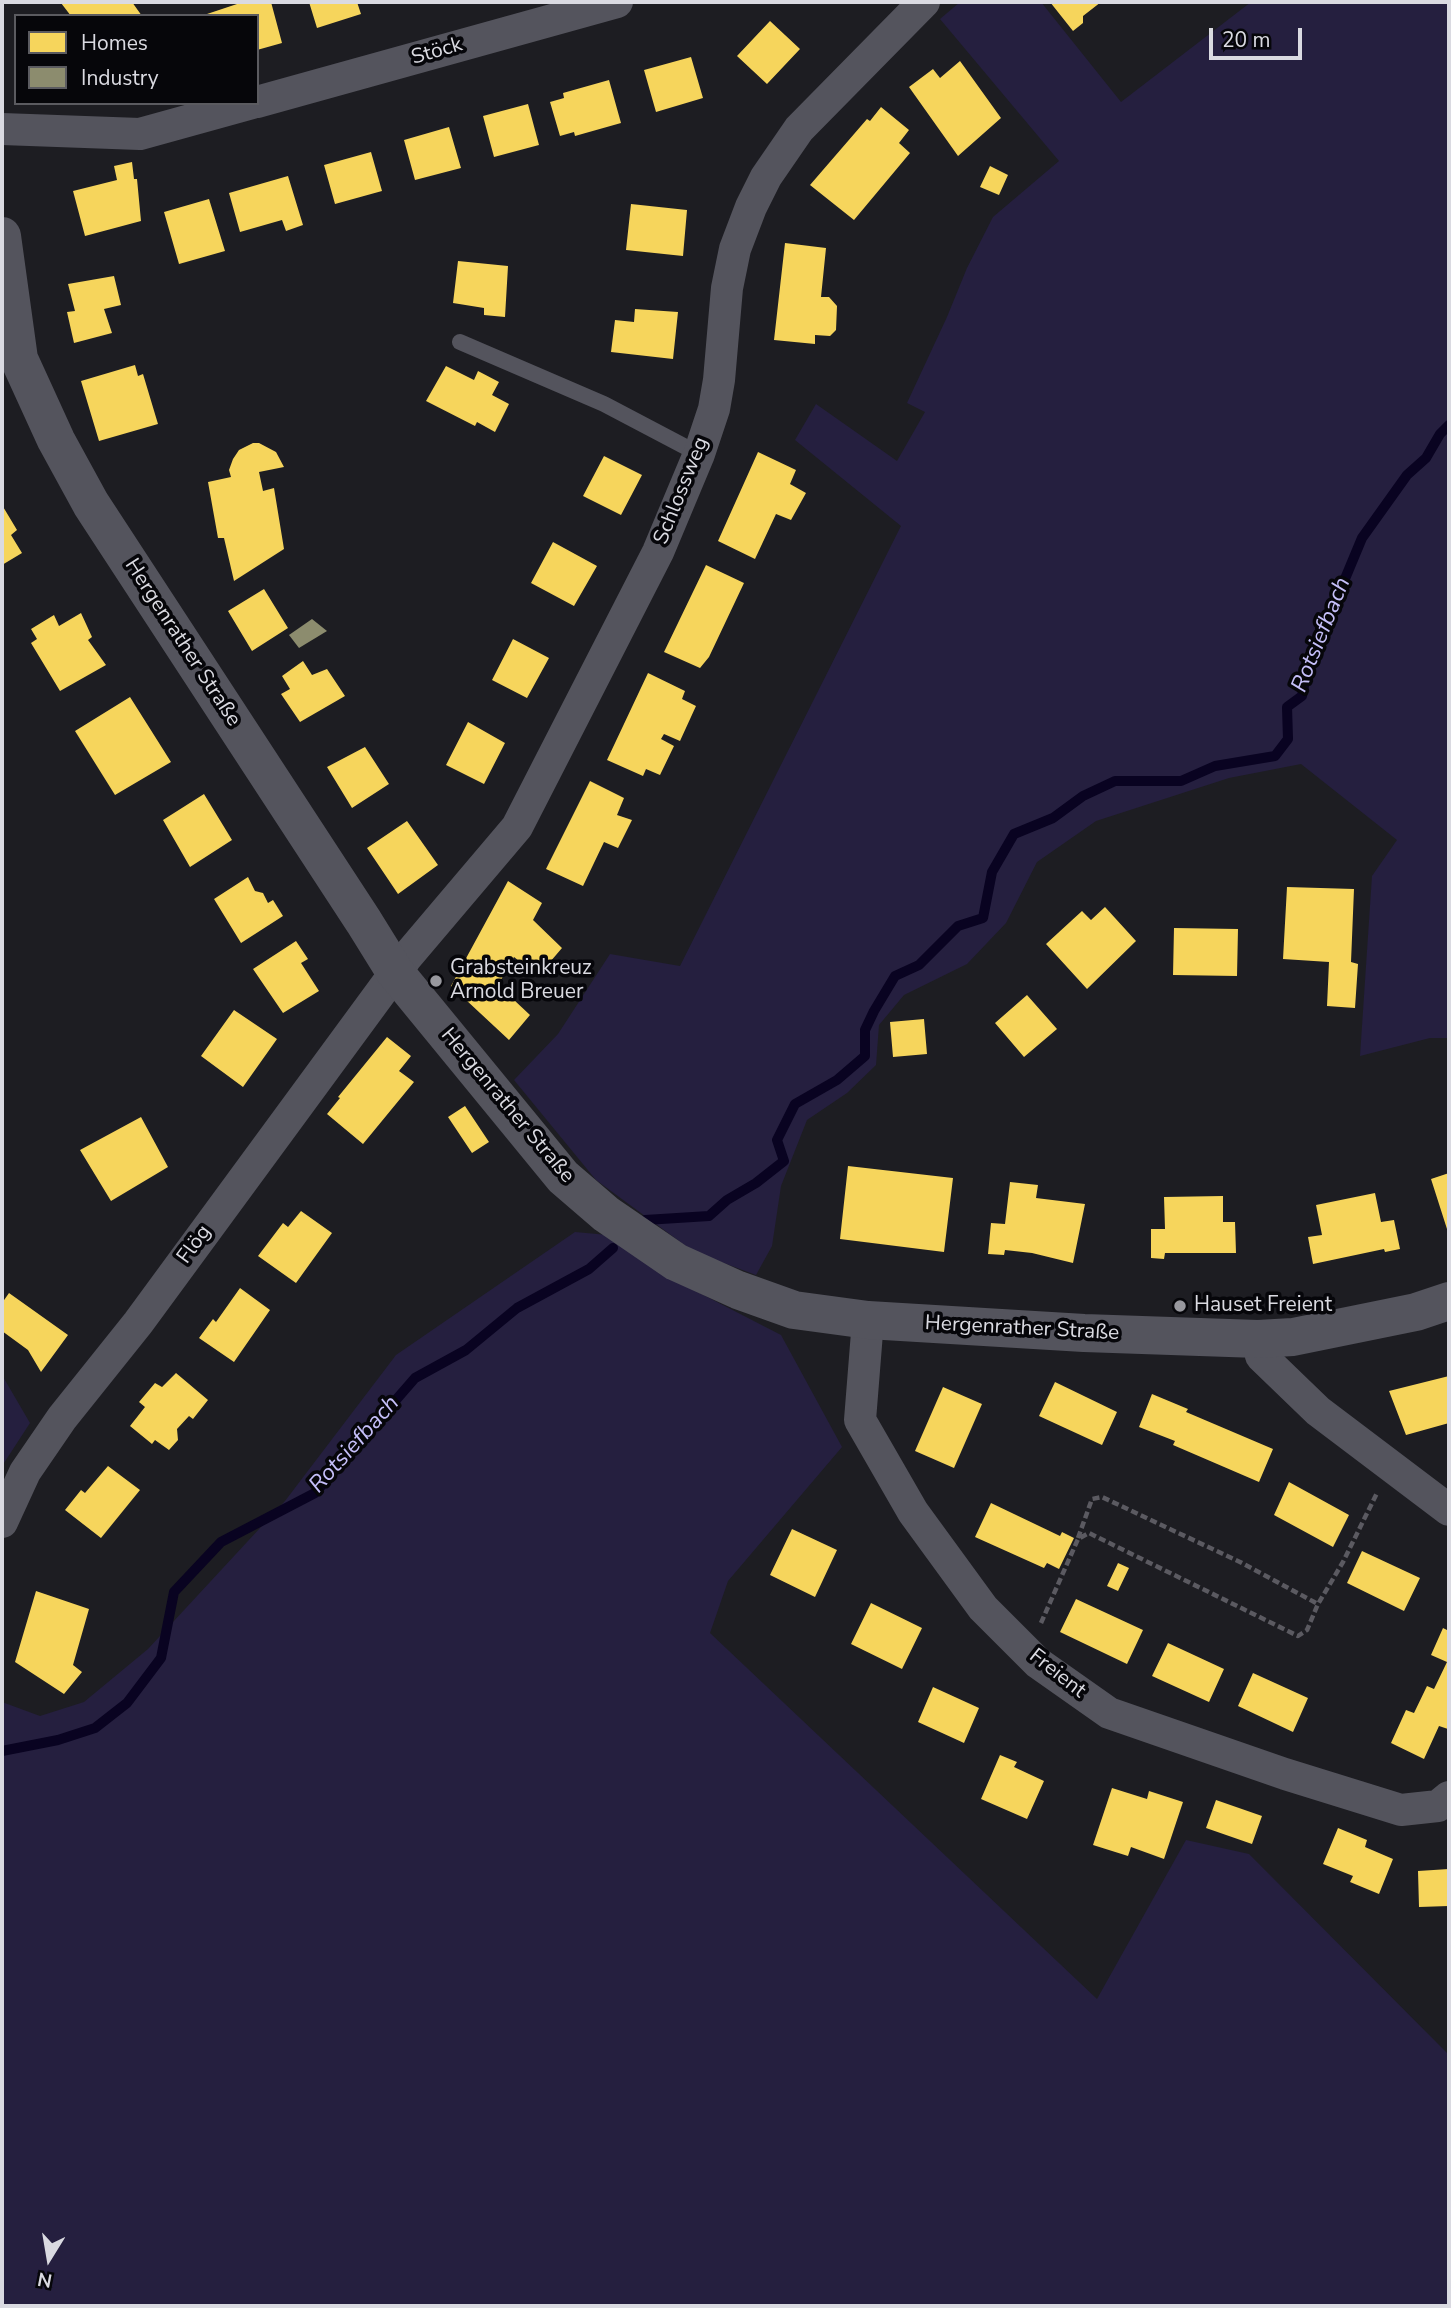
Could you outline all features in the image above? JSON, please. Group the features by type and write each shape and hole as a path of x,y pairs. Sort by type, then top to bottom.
{"street":[{"name":"Stöck","path":"259,101 617,2"},
{"name":"Schlossweg","path":"395,972 517,827 658,552 699,454 714,409 732,262 751,207 766,177 799,129 924,2"},
{"path":"2,129 140,134 245,105"},
{"name":"Hergenrather Straße","path":"2,236 19,359 56,440 90,504 395,972 563,1177 606,1214 676,1262 738,1290 794,1310 868,1320 1084,1333 1258,1339 1307,1334 1416,1312 1449,1301"},
{"name":"Flög","path":"2,1522 25,1472 62,1418 138,1323 395,972"},
{"name":"Freient","path":"868,1320 860,1420 913,1512 983,1608 1038,1663 1110,1713 1285,1774 1401,1810 1438,1806 1449,1797"},
{"path":"1258,1339 1261,1356 1318,1411 1449,1510"}],"lane":[{"path":"460,342 604,404 699,454"}],"path":[{"path":"1078,1539 1088,1533 1298,1636 1307,1630 1318,1604 1393,1467"},
{"path":"1027,1652 1078,1539 1092,1499 1102,1497 1240,1562 1318,1604"}],"shaded area":[{"path":"960,2 1041,2 1121,102 1251,2 1449,2 1449,1038 1430,1038 1360,1056 1372,876 1397,840 1301,764 1229,778 1096,821 1037,862 1006,923 967,964 904,995 879,1025 876,1065 847,1093 807,1120 781,1186 772,1246 756,1275 694,1252 596,1180 514,1080 558,1034 610,954 680,966 901,526 795,440 816,404 897,461 925,412 907,403 967,268 993,217 1059,161 940,19"},
{"path":"575,1232 608,1235 684,1285 781,1335 842,1447 728,1581 710,1633 1097,1999 1186,1840 1249,1854 1449,2055 1449,2306 2,2306 2,1702 40,1716 84,1702 148,1649 285,1501 396,1355"},
{"path":"2,1375 30,1423 2,1466"}],"building: Homes":[{"path":"132,2 141,14 69,14 61,3"},
{"path":"243,2 271,2 282,43 259,49 259,14 207,14"},
{"path":"309,2 357,2 361,14 317,28"},
{"path":"1050,2 1101,2 1083,16 1083,23 1073,31"},
{"path":"770,21 800,49 767,84 737,56"},
{"path":"691,57 703,98 656,112 644,70"},
{"path":"960,61 1001,118 958,156 909,87 933,69 940,78"},
{"path":"609,80 621,123 575,136 574,132 560,136 550,102 564,98 563,93"},
{"path":"528,104 539,145 494,157 483,116"},
{"path":"881,107 909,130 899,143 910,153 854,220 810,185 867,119 870,121"},
{"path":"449,127 461,168 415,180 404,140"},
{"path":"371,152 382,191 335,204 324,165"},
{"path":"132,162 134,179 137,179 141,221 85,236 73,191 117,180 114,166"},
{"path":"990,166 1008,175 999,195 980,187"},
{"path":"288,176 303,225 286,231 282,220 240,232 229,193"},
{"path":"209,199 225,251 179,264 164,212"},
{"path":"631,204 687,210 683,256 626,250"},
{"path":"785,243 826,248 821,297 829,297 837,306 836,330 830,336 815,335 815,344 774,340"},
{"path":"458,261 508,266 505,317 484,315 484,308 453,303"},
{"path":"114,276 121,305 104,309 112,333 74,343 67,312 75,311 68,284"},
{"path":"635,309 678,312 673,359 611,352 615,320 634,322"},
{"path":"135,365 138,376 143,374 158,424 99,441 81,381"},
{"path":"446,366 474,380 478,371 499,382 492,395 509,404 495,432 477,422 475,426 426,401"},
{"path":"259,443 276,452 284,467 259,472 263,491 274,488 284,549 234,581 224,538 218,538 208,482 231,477 229,470 233,459 239,450"},
{"path":"758,452 796,470 790,484 806,493 791,520 776,514 755,559 718,541"},
{"path":"604,456 642,475 621,515 583,496"},
{"path":"2,505 17,530 11,535 22,553 2,565"},
{"path":"553,542 597,566 574,606 531,583"},
{"path":"706,565 744,583 709,657 700,668 664,652"},
{"path":"264,589 288,628 252,651 228,611"},
{"path":"81,613 92,637 88,640 106,665 60,691 31,643 37,639 31,629 54,615 59,626"},
{"path":"513,639 549,658 527,698 492,680"},
{"path":"303,661 312,675 327,669 345,696 300,722 281,694 290,689 282,676"},
{"path":"648,673 685,691 682,699 696,706 680,741 664,734 661,739 674,746 660,775 646,769 643,776 607,760"},
{"path":"130,697 171,762 115,795 75,731"},
{"path":"468,722 505,743 484,784 446,765"},
{"path":"365,747 389,784 352,808 327,767"},
{"path":"590,781 624,798 617,815 632,820 618,848 604,842 583,886 546,869"},
{"path":"204,794 232,840 190,867 163,820"},
{"path":"407,821 438,865 398,894 367,848"},
{"path":"248,877 255,891 263,893 268,903 273,900 283,916 241,943 214,899"},
{"path":"508,881 542,903 533,920 562,948 538,976 514,957 498,985 530,1015 509,1040 451,986"},
{"path":"1287,887 1354,889 1351,962 1358,964 1355,1008 1327,1006 1329,962 1283,959"},
{"path":"1105,907 1136,941 1087,989 1046,944 1082,911 1091,920"},
{"path":"1174,928 1238,929 1237,976 1173,975"},
{"path":"296,941 308,959 301,963 319,991 283,1013 253,969"},
{"path":"1027,995 1057,1029 1024,1057 995,1023"},
{"path":"234,1010 277,1039 243,1087 201,1056"},
{"path":"924,1019 927,1054 893,1057 890,1022"},
{"path":"387,1037 411,1056 399,1071 414,1082 363,1144 327,1114"},
{"path":"465,1106 489,1142 472,1153 448,1117"},
{"path":"141,1117 168,1167 111,1201 80,1150"},
{"path":"848,1166 953,1178 944,1252 840,1239"},
{"path":"1449,1173 1449,1229 1447,1229 1431,1179"},
{"path":"1010,1182 1038,1185 1036,1198 1085,1204 1073,1263 1032,1253 1005,1250 1004,1255 988,1254 991,1223 1005,1224"},
{"path":"1375,1193 1381,1222 1394,1220 1400,1249 1385,1252 1384,1249 1313,1264 1308,1237 1322,1235 1316,1205"},
{"path":"1223,1196 1223,1222 1235,1222 1236,1253 1165,1253 1164,1259 1151,1258 1151,1229 1165,1229 1164,1197"},
{"path":"301,1211 332,1233 296,1283 258,1256 283,1223 288,1227"},
{"path":"240,1288 270,1310 234,1362 199,1338 213,1319 216,1322"},
{"path":"9,1293 68,1335 41,1372 28,1350 2,1331 2,1303"},
{"path":"176,1373 208,1400 193,1419 189,1416 177,1429 178,1440 169,1450 155,1440 152,1444 130,1426 145,1407 139,1402 155,1383 162,1387"},
{"path":"1449,1376 1449,1423 1406,1435 1389,1391"},
{"path":"1055,1382 1117,1412 1102,1445 1039,1416"},
{"path":"943,1387 982,1404 954,1468 915,1451"},
{"path":"1152,1394 1188,1409 1186,1412 1273,1449 1259,1482 1173,1445 1175,1441 1139,1427"},
{"path":"108,1466 140,1490 101,1538 65,1510 81,1490 85,1493"},
{"path":"1289,1482 1349,1515 1333,1547 1274,1515"},
{"path":"991,1503 1060,1536 1062,1532 1074,1538 1059,1569 1047,1563 1044,1568 975,1537"},
{"path":"792,1529 837,1550 815,1597 770,1575"},
{"path":"1362,1551 1420,1578 1404,1611 1347,1583"},
{"path":"1118,1563 1129,1568 1118,1591 1107,1586"},
{"path":"36,1591 89,1609 73,1665 82,1672 64,1694 15,1662"},
{"path":"1076,1599 1143,1630 1127,1664 1060,1632"},
{"path":"871,1603 922,1628 902,1669 851,1644"},
{"path":"1443,1628 1449,1631 1449,1726 1448,1729 1439,1726 1424,1759 1391,1743 1406,1710 1414,1713 1427,1686 1434,1689 1447,1662 1431,1655"},
{"path":"1168,1643 1224,1669 1209,1702 1152,1676"},
{"path":"1253,1673 1308,1698 1293,1732 1238,1706"},
{"path":"933,1687 979,1708 964,1743 918,1722"},
{"path":"1000,1755 1017,1762 1014,1767 1044,1781 1027,1819 981,1799"},
{"path":"1112,1788 1147,1799 1149,1791 1183,1802 1164,1859 1131,1847 1128,1856 1093,1845"},
{"path":"1216,1800 1262,1816 1252,1844 1206,1828"},
{"path":"1338,1828 1367,1840 1365,1847 1393,1859 1379,1894 1350,1882 1353,1876 1323,1864"},
{"path":"1449,1869 1449,1906 1419,1907 1418,1871"}],"building: Industry":[{"path":"312,619 327,631 299,648 289,635"}],"waterway":[{"name":"Rotsiefbach","path":"645,1220 709,1216 727,1200 756,1183 784,1161 777,1140 795,1104 837,1080 865,1056 865,1030 895,976 919,965 958,926 983,918 992,872 1014,834 1053,818 1083,796 1115,781 1181,781 1215,766 1275,756 1288,739 1287,707 1302,696 1317,646 1362,538 1407,475 1426,458 1440,434 1449,425"},
{"name":"Rotsiefbach","path":"2,1751 58,1740 95,1728 127,1703 161,1658 174,1592 221,1542 315,1493 415,1378 466,1350 517,1308 589,1269 613,1248"}],"place":[{"name":"Grabsteinkreuz Arnold Breuer","path":"436,981"},
{"name":"Hauset Freient","path":"1180,1306"}]}
